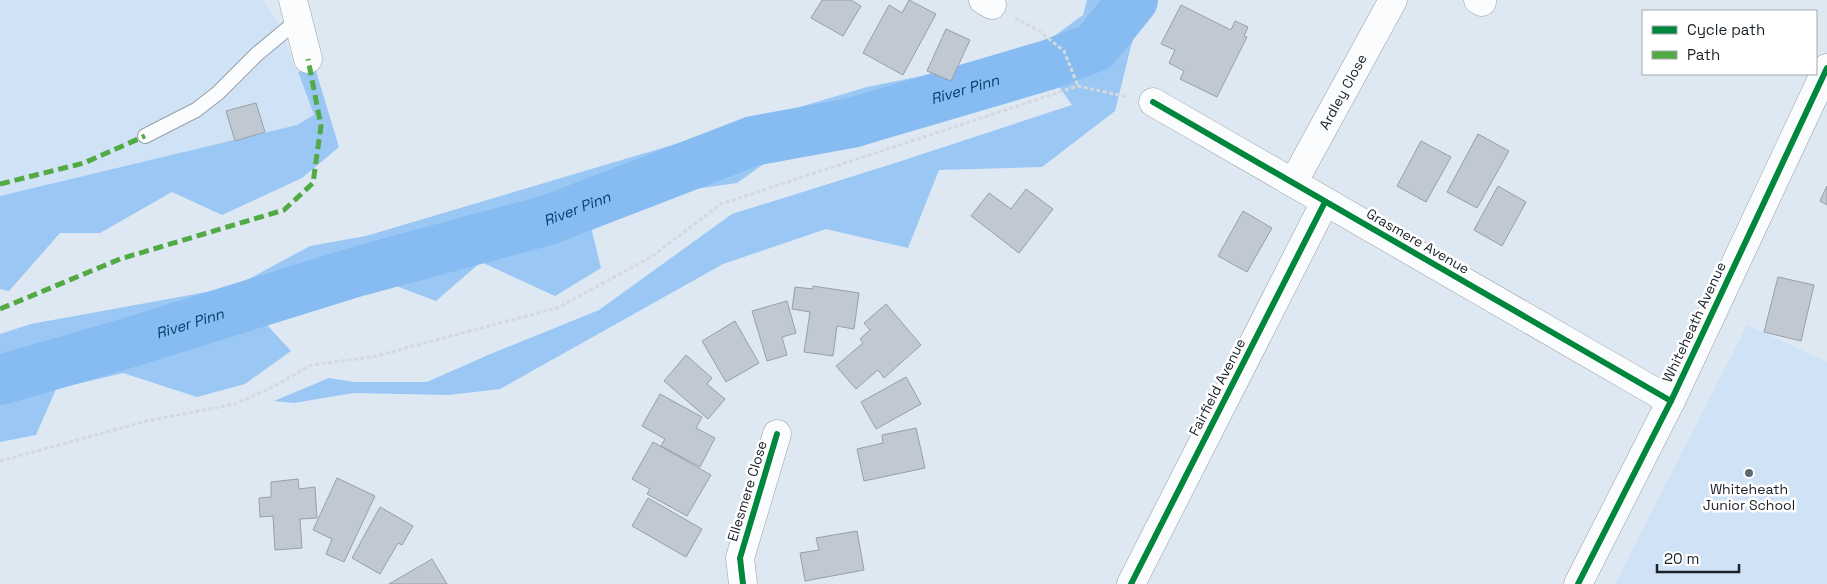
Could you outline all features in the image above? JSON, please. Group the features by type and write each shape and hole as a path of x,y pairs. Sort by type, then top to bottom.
{"street":[{"name":"Ardley Close","path":"1294,183 1393,0"},
{"path":"296,10 308,59"},
{"name":"Whiteheath Avenue","path":"1578,584 1670,402 1827,68"},
{"name":"Grasmere Avenue","path":"1153,102 1670,402"},
{"name":"Fairfield Avenue","path":"1131,584 1325,202"},
{"name":"Ellesmere Close","path":"743,584 740,558 777,434"}],"lane":[{"path":"145,136 196,110 218,93 258,54 296,10"}],"path":[{"path":"988,3 1039,31 1064,51 1078,86"},
{"path":"0,461 147,421 235,404 270,389 311,365 372,357 557,308 651,257 721,204 1078,86 1153,102"}],"shaded area":[{"path":"0,0 263,0 278,23 314,116 297,125 0,196"},
{"path":"1087,0 1147,0 1131,46 1115,111 1042,167 939,170 908,248 826,229 723,264 500,389 449,395 353,393 294,403 274,401 329,378 354,382 427,382 599,310 732,214 1072,105 1056,82 859,147 765,163 737,183 660,194 589,219 601,268 555,296 481,262 436,301 388,283 267,325 291,351 245,384 197,397 123,373 56,389 36,435 0,442 0,334 31,324 234,287 310,246 366,236 867,87 976,65 1046,42 1083,15"},
{"path":"315,68 339,147 302,178 222,215 172,192 100,233 60,233 9,291 0,289 0,196 297,125 314,115 298,72"},
{"name":"Whiteheath Junior School","path":"1747,325 1827,362 1827,584 1615,584"}],"building":[{"path":"822,0 851,0 861,6 843,36 811,18"},
{"path":"909,0 936,14 903,75 863,53 889,5 902,13"},
{"path":"1181,5 1231,30 1235,21 1248,27 1244,36 1247,37 1217,97 1180,79 1184,71 1169,63 1175,50 1161,44"},
{"path":"946,29 970,40 951,81 927,71"},
{"path":"256,103 265,132 235,141 226,111"},
{"path":"1478,134 1509,151 1477,208 1447,192"},
{"path":"1421,141 1451,157 1426,202 1397,186"},
{"path":"1498,186 1526,202 1502,246 1474,230"},
{"path":"1827,186 1827,205 1820,201"},
{"path":"1026,189 1053,209 1019,253 971,216 989,193 1011,209"},
{"path":"1243,211 1272,228 1247,272 1218,256"},
{"path":"1778,277 1814,285 1801,341 1764,332"},
{"path":"813,286 859,293 854,329 837,326 833,356 804,352 810,312 792,309 795,287 813,289"},
{"path":"787,301 796,333 782,337 787,355 767,361 752,311"},
{"path":"886,304 921,345 884,378 878,370 856,389 836,366 863,343 860,339 870,330 864,323"},
{"path":"735,321 759,363 726,382 702,341"},
{"path":"686,355 712,378 707,384 725,399 708,419 664,381"},
{"path":"906,377 921,404 876,429 861,402"},
{"path":"660,394 702,417 696,428 715,438 700,467 661,446 665,439 642,426"},
{"path":"916,428 925,468 864,481 857,449 883,443 882,435"},
{"path":"653,442 711,475 687,516 647,494 650,489 632,479"},
{"path":"337,478 375,496 344,562 326,554 332,539 313,530"},
{"path":"298,479 299,489 315,487 317,518 300,519 302,548 275,550 273,516 260,517 259,498 271,497 271,482"},
{"path":"648,498 702,529 686,557 632,526"},
{"path":"380,507 413,526 402,545 398,543 380,574 352,558"},
{"path":"857,531 864,570 805,581 800,553 819,550 816,538"},
{"path":"432,559 447,584 389,584"}],"waterway":[{"name":"River Pinn","path":"0,380 121,345 359,271 548,220 753,141 851,123 1048,65 1095,47 1133,0"}],"marked path":[{"path":"0,309 120,259 284,210 313,183 321,126 308,59"},
{"path":"0,184 84,163 145,136"}],"cycle path":[{"path":"1578,584 1671,401 1827,68"},
{"path":"1153,102 1671,401"},
{"path":"1131,584 1325,202"},
{"path":"743,584 740,558 777,434"}],"place":[{"name":"Whiteheath Junior School","path":"1749,473"}]}
